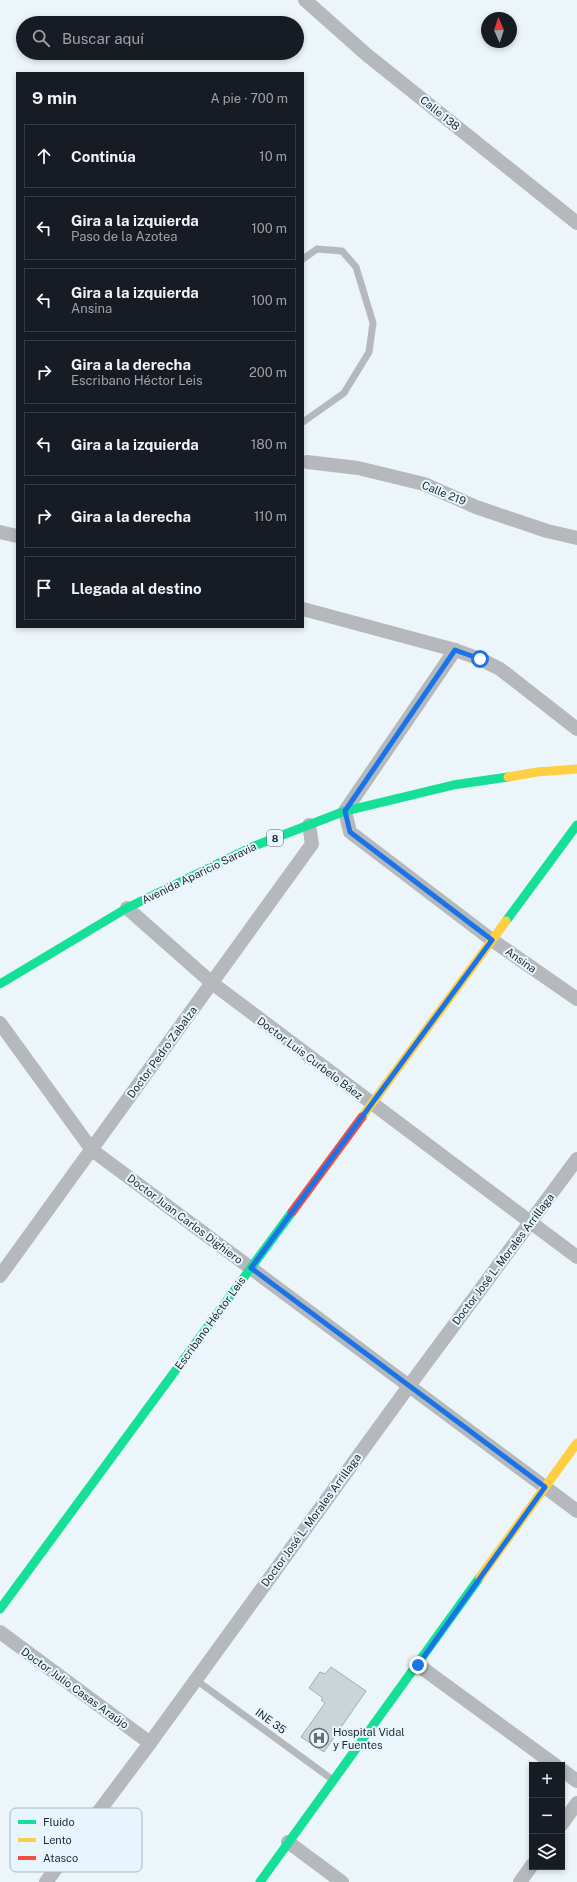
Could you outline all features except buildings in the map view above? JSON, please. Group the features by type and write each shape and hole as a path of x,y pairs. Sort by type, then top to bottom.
{"main road":[{"name":"Avenida Aparicio Saravia","path":"0,984 127,908 254,846 345,811 453,785 537,772 577,769"},
{"name":"Escribano Héctor Leis","path":"0,1609 577,825"},
{"path":"260,1882 577,1443"}],"street":[{"name":"Calle 138","path":"305,0 367,55 577,223"},
{"name":"Calle 219","path":"307,462 358,468 424,484 476,507 577,538"},
{"path":"0,532 16,536"},
{"path":"304,609 455,650 480,659 500,669 577,729"},
{"path":"345,811 455,650"},
{"name":"Ansina","path":"345,811 350,832 492,940 577,999"},
{"name":"Doctor Pedro Zabalza","path":"0,1276 312,844 309,825"},
{"name":"Doctor Luis Curbelo Báez","path":"127,908 212,983 371,1104 577,1257"},
{"name":"Doctor Juan Carlos Dighiero","path":"0,1023 92,1150 577,1511"},
{"name":"Doctor José L. Morales Arrillaga","path":"102,1808 150,1744 409,1386 531,1224 577,1159"},
{"name":"Doctor Julio Casas Araújo","path":"0,1632 150,1744"},
{"path":"418,1665 551,1762"},
{"path":"565,1772 577,1781"},
{"path":"565,1820 577,1803"},
{"path":"288,1842 342,1882"},
{"path":"520,1882 529,1869"},
{"name":"Doctor José L. Morales Arrillaga","path":"46,1882 54,1872"}],"lane":[{"path":"304,258 317,249 342,251 356,267 373,323 369,352 344,393 304,421"},
{"name":"INE 35","path":"196,1680 333,1780"}],"traffic: fast":[{"path":"0,984 127,908 254,846 345,811 453,785 508,777"},
{"path":"506,921 577,825"},
{"path":"0,1609 292,1212"},
{"path":"260,1882 480,1577"}],"traffic: slow":[{"path":"508,777 537,772 577,769"},
{"path":"362,1117 506,921"},
{"path":"480,1577 577,1443"}],"traffic: jam":[{"path":"292,1212 362,1117"}],"place":[{"name":"Hospital Vidal y Fuentes","path":"319,1738"}],"route":[{"path":"418,1665 545,1487 251,1268 492,940 350,832 345,811 455,650 480,659"}]}
